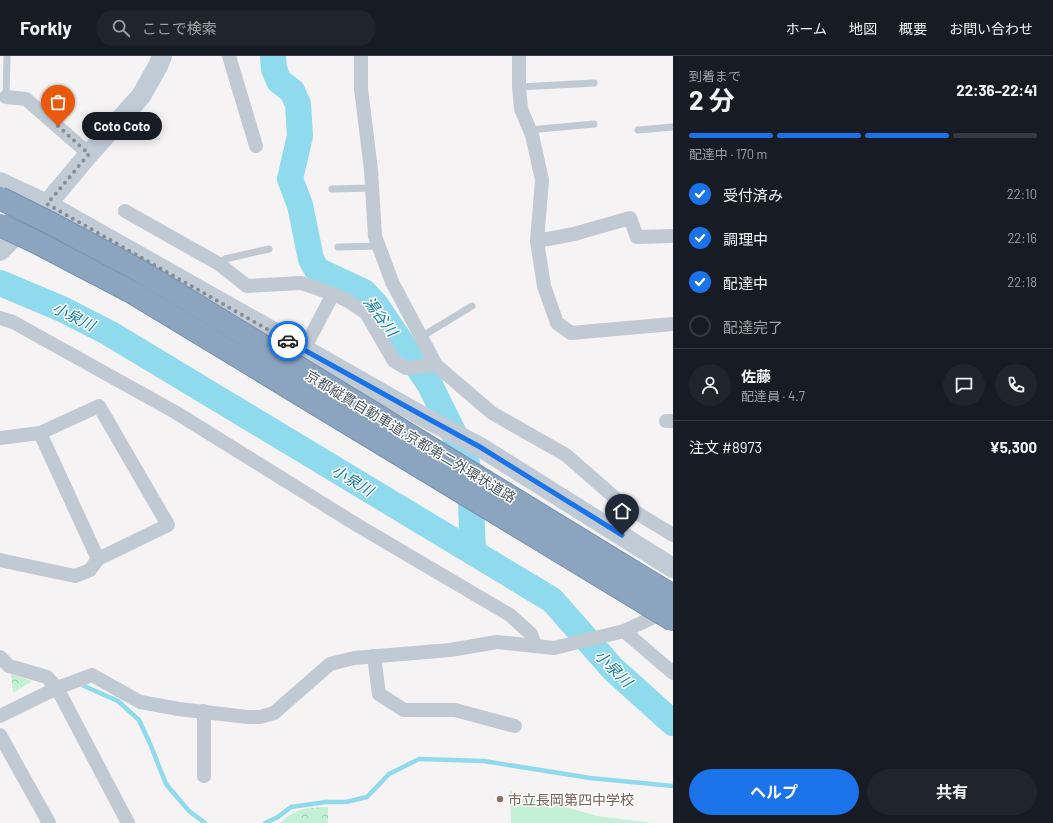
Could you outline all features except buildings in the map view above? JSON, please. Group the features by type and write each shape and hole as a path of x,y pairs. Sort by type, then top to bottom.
{"highway":[{"name":"京都縦貫自動車道;京都第二外環状道路","path":"0,198 140,271 673,596"},
{"name":"京都縦貫自動車道;京都第二外環状道路","path":"0,226 40,244 130,292 673,620"}],"street":[{"path":"1,248 47,204 141,96 162,56"},
{"path":"229,56 256,146"},
{"path":"361,56 361,89 371,170 375,236 392,282 436,365 492,413 566,454 622,504 673,535"},
{"path":"519,56 519,88 521,109 530,130 542,180 537,240 544,286 556,323 571,333 673,324"},
{"path":"6,96 26,99 89,154"},
{"path":"0,182 47,204 304,350 480,447 673,568"},
{"path":"125,211 219,264 247,286 301,283 348,301 366,313 394,361 406,368 436,365"},
{"path":"537,240 574,234 630,218 637,237 673,236"},
{"path":"304,350 333,294"},
{"path":"0,318 13,322 174,412 357,525 510,615 531,634 535,646"},
{"path":"0,438 40,432 99,406 168,525 98,559 90,570 75,576 0,560"},
{"path":"40,432 98,559"},
{"path":"0,716 56,688 92,675 140,702 179,709 247,717 260,717 274,713 330,664 354,658 450,650 497,642 554,648 619,632 673,607"},
{"path":"619,632 673,674"},
{"path":"374,656 379,694 404,710 455,710 515,726"},
{"path":"0,657 9,666 47,677 56,688 128,823"},
{"path":"204,711 204,776"},
{"path":"0,736 49,823"}],"lane":[{"path":"6,96 7,56"},
{"path":"519,88 594,83"},
{"path":"530,130 594,124"},
{"path":"638,130 673,127"},
{"path":"332,189 372,188"},
{"path":"338,247 378,246"},
{"path":"219,264 224,259 269,249"},
{"path":"421,337 472,306"}],"green space":[{"path":"11,674 32,681 13,693"},
{"path":"510,791 597,816 653,823 511,823"},
{"path":"328,807 328,823 280,823 292,814 302,810"}],"waterway":[{"name":"湯谷川","path":"273,56 274,69 279,81 292,91 298,104 300,136 290,179 300,205 311,259 317,270 364,292 376,305 430,385 466,458 470,479 473,552"},
{"name":"小泉川","path":"0,283 62,309 109,333 552,600 613,669 673,723"},
{"path":"84,686 118,701 139,720 166,784 189,811 205,823"},
{"path":"265,823 278,817 291,807 326,802 346,802 367,797 389,774 419,759 484,761 590,778 673,786"}],"way so far":[{"path":"58,126 89,154 47,204 288,341"}],"place":[{"name":"Coto Coto","path":"58,126"},
{"name":"市立長岡第四中学校","path":"500,799"}],"route":[{"path":"288,341 480,447 622,535"}]}
